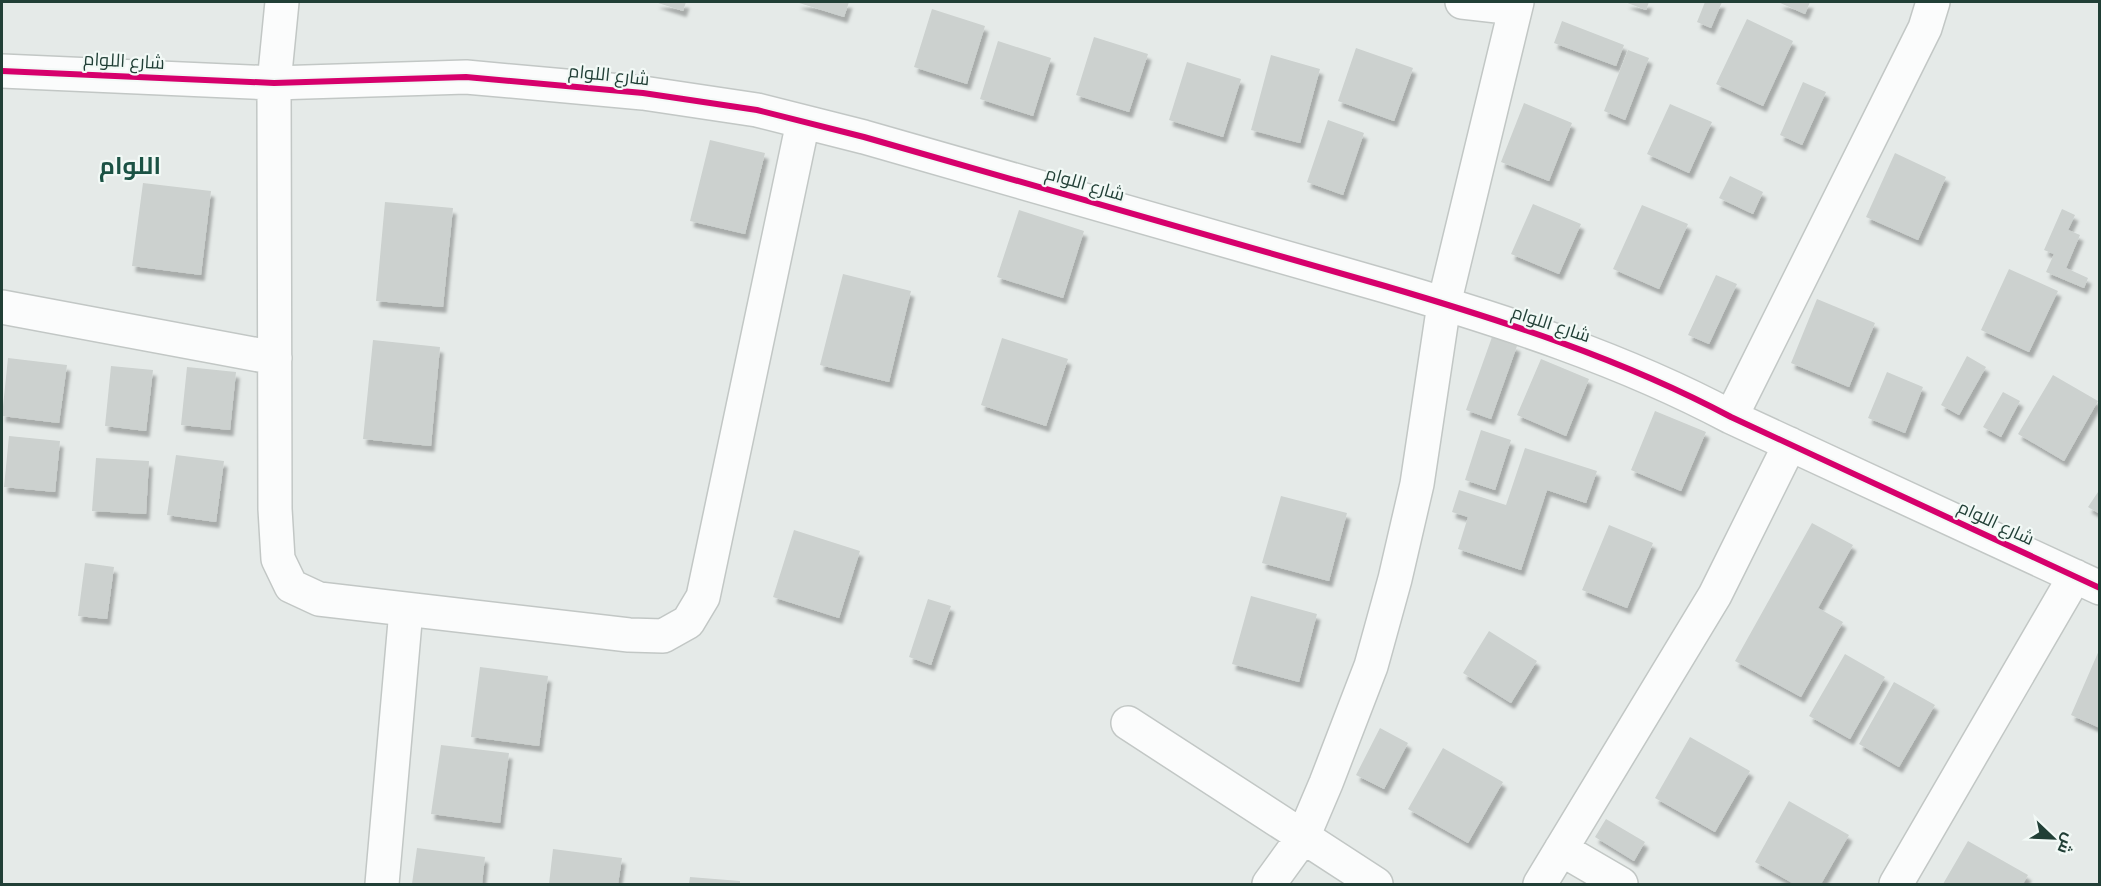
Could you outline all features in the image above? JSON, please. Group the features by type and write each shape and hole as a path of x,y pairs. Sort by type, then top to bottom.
{"street":[{"path":"282,2 274,82 275,508 278,559 291,586 319,599 629,635 663,636 688,622 703,597 803,122"},
{"path":"1269,885 1302,837 1326,783 1371,666 1418,484 1444,304 1516,4 1462,2"},
{"path":"1731,417 1925,28 1933,2"},
{"name":"شارع اللوام","path":"2,70 274,82 466,77 643,93 757,110 876,140 1444,304 1598,355 1685,393 1731,417 2087,582"},
{"path":"2,307 275,358"},
{"path":"1540,885 1715,595 1790,444"},
{"path":"1896,885 2087,582"},
{"path":"382,885 406,610"},
{"path":"1128,723 1376,885"},
{"path":"1561,849 1621,885"}],"building":[{"path":"655,2 686,2 683,11"},
{"path":"796,2 849,2 844,17"},
{"path":"1625,2 1649,2 1646,10"},
{"path":"1705,2 1722,2 1711,28 1697,22"},
{"path":"1778,2 1810,2 1805,14"},
{"path":"932,9 985,26 967,84 914,67"},
{"path":"1747,19 1793,41 1763,106 1716,84"},
{"path":"1562,21 1624,45 1616,66 1554,43"},
{"path":"1094,37 1148,54 1129,112 1076,95"},
{"path":"998,41 1051,58 1033,116 980,99"},
{"path":"1356,48 1413,68 1394,121 1338,101"},
{"path":"1628,50 1649,58 1625,120 1604,111"},
{"path":"1271,55 1320,69 1300,143 1251,130"},
{"path":"1187,62 1241,79 1223,137 1169,120"},
{"path":"1803,82 1826,92 1802,145 1780,135"},
{"path":"1524,103 1572,123 1549,181 1501,162"},
{"path":"1670,104 1712,122 1689,173 1647,154"},
{"path":"1328,120 1364,133 1343,195 1307,182"},
{"path":"710,140 765,153 745,234 690,221"},
{"path":"1895,153 1946,177 1918,240 1866,217"},
{"path":"1730,176 1763,192 1753,214 1719,198"},
{"path":"143,183 211,191 201,275 132,266"},
{"path":"385,202 453,208 443,307 376,301"},
{"path":"1533,204 1581,224 1559,274 1511,254"},
{"path":"1642,205 1688,224 1659,289 1613,269"},
{"path":"2062,209 2075,215 2068,230 2080,235 2066,268 2088,278 2084,288 2046,272 2054,254 2044,250"},
{"path":"1019,210 1084,231 1063,298 997,277"},
{"path":"2009,269 2058,291 2029,352 1981,330"},
{"path":"843,274 911,291 889,382 820,365"},
{"path":"1716,275 1737,284 1709,344 1688,335"},
{"path":"1817,299 1875,323 1849,387 1791,363"},
{"path":"1492,337 1517,346 1491,419 1466,410"},
{"path":"1002,338 1068,359 1046,426 981,405"},
{"path":"373,340 440,347 431,446 363,439"},
{"path":"1967,356 1986,367 1959,415 1941,405"},
{"path":"8,358 67,365 59,423 2,416"},
{"path":"1541,359 1589,379 1566,436 1517,415"},
{"path":"111,366 153,370 146,431 105,426"},
{"path":"187,367 236,372 230,430 181,425"},
{"path":"1887,372 1923,387 1905,433 1868,418"},
{"path":"2053,375 2098,401 2064,461 2018,434"},
{"path":"2003,392 2020,401 2001,437 1983,427"},
{"path":"1655,411 1706,432 1681,491 1631,470"},
{"path":"1481,430 1511,440 1495,490 1465,480"},
{"path":"9,436 60,441 55,492 4,487"},
{"path":"1525,448 1597,471 1586,503 1547,490 1521,570 1458,549 1468,517 1452,512 1459,490 1506,505"},
{"path":"176,455 224,461 216,522 167,515"},
{"path":"96,458 149,461 146,514 92,511"},
{"path":"2100,489 2100,514 2088,507"},
{"path":"1281,496 1347,513 1329,581 1262,563"},
{"path":"1812,523 1853,545 1818,608 1843,622 1801,697 1735,661"},
{"path":"1609,525 1653,543 1627,608 1582,590"},
{"path":"794,530 860,551 839,618 773,597"},
{"path":"85,563 114,567 107,619 78,616"},
{"path":"1251,596 1317,614 1299,682 1232,664"},
{"path":"928,599 951,606 931,665 909,657"},
{"path":"1489,631 1537,661 1511,703 1463,673"},
{"path":"2100,648 2100,728 2071,715"},
{"path":"1845,654 1885,677 1850,739 1809,716"},
{"path":"480,667 548,676 539,746 471,737"},
{"path":"1894,682 1935,705 1899,767 1859,744"},
{"path":"1380,728 1408,743 1384,789 1356,775"},
{"path":"1690,737 1750,771 1715,832 1655,798"},
{"path":"441,745 509,753 500,823 431,814"},
{"path":"1443,748 1503,782 1468,843 1408,809"},
{"path":"1789,801 1849,835 1821,884 1794,884 1755,862"},
{"path":"1606,819 1645,842 1634,861 1595,837"},
{"path":"1968,841 2028,875 2023,884 1943,884"},
{"path":"417,848 485,857 482,884 412,884"},
{"path":"553,849 622,858 618,884 549,884"},
{"path":"690,877 740,881 740,884 689,884"}],"cycle path":[{"path":"2,71 274,83 466,77 643,93 757,110 864,137 1385,286 1562,343 1690,396 2100,588"}],"district":[{"name":"اللوام","path":"130,166"}]}
